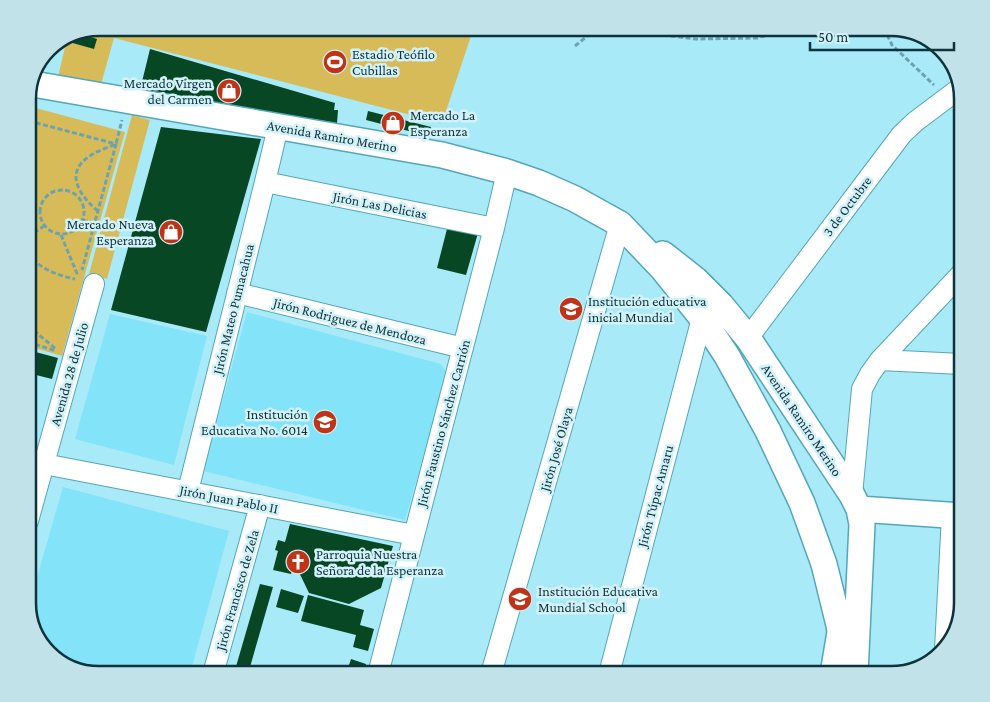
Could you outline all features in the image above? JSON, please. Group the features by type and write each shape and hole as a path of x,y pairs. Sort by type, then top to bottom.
{"street":[{"name":"Avenida Ramiro Merino","path":"38,85 442,156 507,172 539,183 575,199 620,224 671,259 721,305 748,338 856,502 862,524 854,666"},
{"name":"3 de Octubre","path":"748,338 902,134 916,120 953,92"},
{"name":"Jirón Mateo Pumacahua","path":"188,492 278,127"},
{"name":"Jirón Faustino Sánchez Carrión","path":"380,666 507,172"},
{"name":"Jirón Las Delicias","path":"265,182 494,228"},
{"name":"Avenida Ramiro Merino","path":"620,224 662,268 702,318 727,356 768,431 802,503 824,564 840,632 834,666"},
{"name":"Jirón José Olaya","path":"493,666 620,224"},
{"path":"954,281 880,360 862,389 856,502 954,516"},
{"name":"Avenida 28 de Julio","path":"37,475 87,282"},
{"name":"Jirón Rodriguez de Mendoza","path":"237,293 463,348"},
{"name":"Jirón Túpac Amaru","path":"610,666 702,318"},
{"path":"880,360 954,364"},
{"name":"Jirón Juan Pablo II","path":"37,475 188,492 414,535"},
{"name":"Jirón Francisco de Zela","path":"215,666 260,505"},
{"path":"947,631 954,549"}],"path":[{"path":"575,46 587,36"},
{"path":"671,36 696,39 757,38 764,36"},
{"path":"888,36 892,46 953,92"},
{"path":"36,123 116,144"},
{"path":"98,211 81,196 74,192 60,189 46,195 39,208 39,216 44,226 54,233 61,235 75,230 80,225 84,211 81,196 76,179 78,170 88,157 116,144"},
{"path":"87,282 95,224 116,144"},
{"path":"82,220 95,224"},
{"path":"36,232 44,226"},
{"path":"61,235 87,282"},
{"path":"36,261 50,272 87,282"},
{"path":"36,332 60,352 36,344"}],"shaded area":[{"name":"Estadio Teófilo Cubillas","path":"99,36 471,36 442,123 114,38 100,88 58,77 65,47 87,37"},
{"path":"36,108 125,132 62,356 36,348"},
{"path":"132,115 150,120 107,279 89,274"},
{"name":"Institución Educativa No. 6014","path":"247,312 441,364 447,374 405,520 203,471"},
{"path":"110,314 207,336 174,465 75,439"},
{"path":"63,487 229,531 192,666 99,666 83,664 71,659 52,644 41,627 36,607 36,581"}],"building":[{"path":"90,37 97,39 94,49 72,43"},
{"path":"150,49 335,103 334,110 338,110 337,123 140,90"},
{"path":"368,111 431,127 428,136 366,120"},
{"path":"161,127 261,139 206,332 111,310"},
{"path":"448,225 478,233 466,275 437,268"},
{"path":"36,352 58,358 52,379 36,375"},
{"path":"290,524 393,546 381,588 349,604 309,593 294,562 291,574 273,570 278,551 275,550 278,540 285,542"},
{"path":"260,584 273,587 250,666 236,666"},
{"path":"281,589 304,596 298,613 276,607"},
{"path":"308,595 364,610 360,625 374,629 368,651 353,647 356,635 301,621"},
{"path":"351,659 366,664 365,666 349,666"}],"place":[{"name":"Estadio Teófilo Cubillas","path":"335,62"},
{"name":"Mercado Virgen del Carmen","path":"229,91"},
{"name":"Mercado La Esperanza","path":"393,123"},
{"name":"Mercado Nueva Esperanza","path":"171,232"},
{"name":"Institución educativa inicial Mundial","path":"571,309"},
{"name":"Institución Educativa No. 6014","path":"325,422"},
{"name":"Parroquia Nuestra Señora de la Esperanza","path":"298,562"},
{"name":"Institución Educativa Mundial School","path":"520,599"}]}
